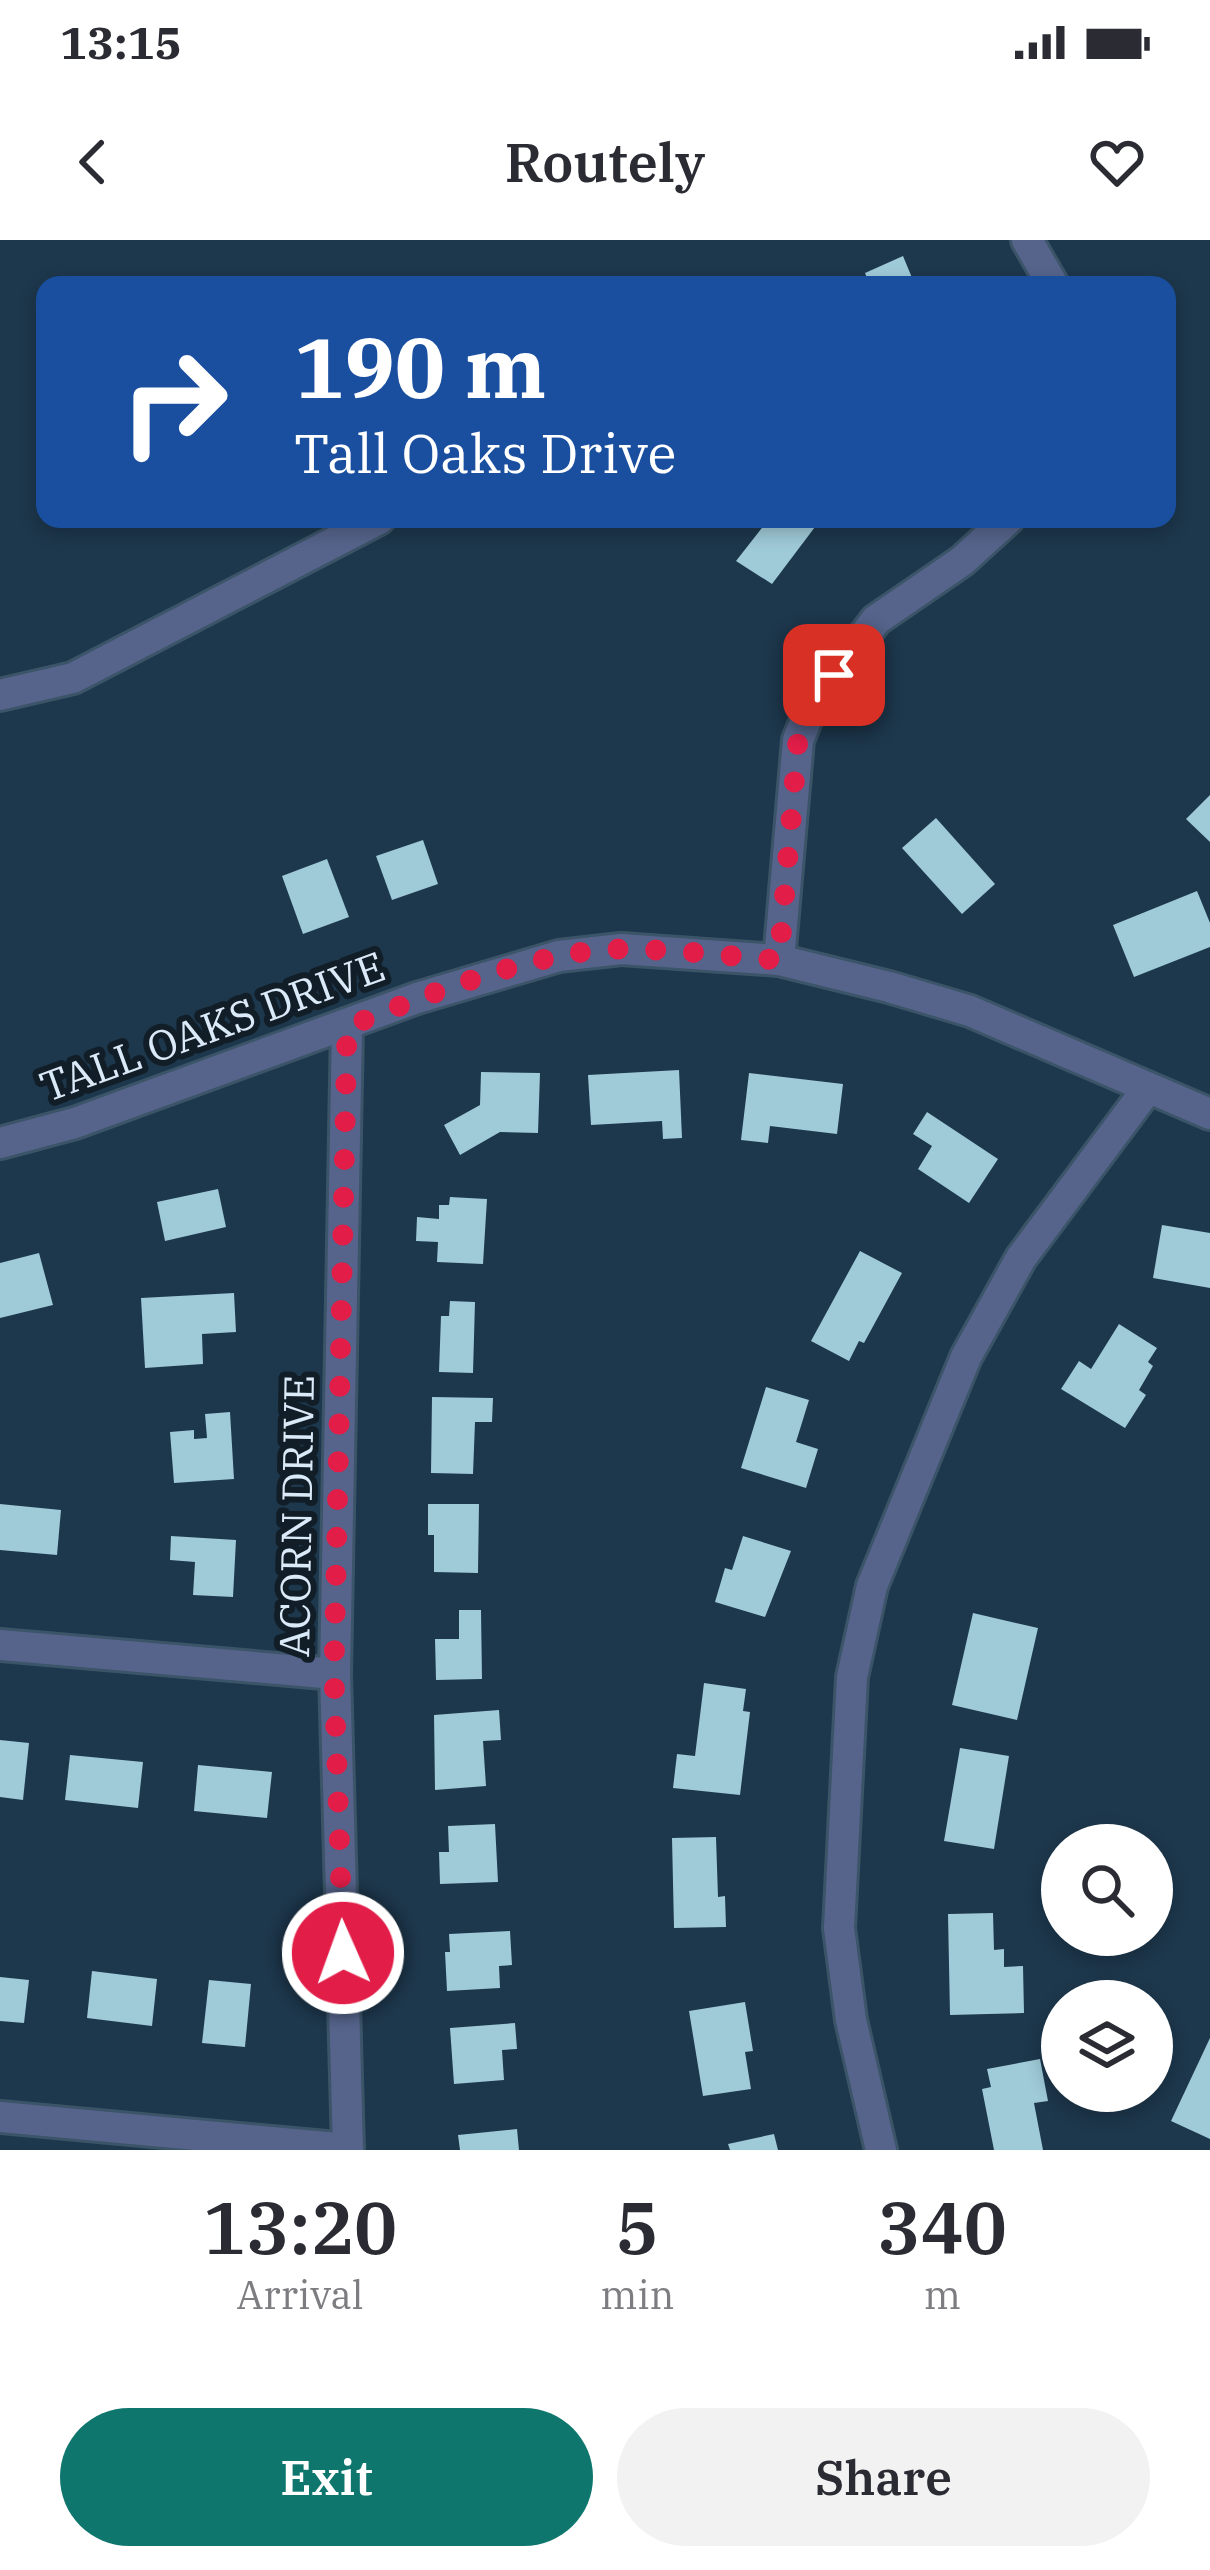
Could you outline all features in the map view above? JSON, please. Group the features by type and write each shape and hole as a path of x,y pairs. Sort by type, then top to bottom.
{"street":[{"path":"1027,240 1048,276"},
{"path":"0,695 73,678 362,528"},
{"path":"779,960 798,740 813,703 876,620 962,561 999,528"},
{"name":"TALL OAKS DRIVE","path":"0,1143 75,1123 417,998 559,956 620,949 779,960 970,1012 1210,1114"},
{"name":"ACORN DRIVE","path":"347,1027 334,1674 348,2150"},
{"path":"881,2150 851,2020 838,1928 852,1677 872,1586 939,1419 988,1317 1021,1258 1148,1088"},
{"path":"0,1646 334,1674"},
{"path":"0,2116 348,2150"}],"building":[{"path":"903,256 911,276 866,276"},
{"path":"762,528 814,528 772,584 736,561"},
{"path":"1210,795 1210,842 1186,819"},
{"path":"936,818 995,884 962,914 902,848"},
{"path":"423,840 438,884 392,900 376,856"},
{"path":"327,859 349,917 303,934 282,876"},
{"path":"1197,891 1210,923 1210,947 1134,977 1113,925"},
{"path":"679,1070 682,1138 663,1139 662,1121 591,1125 588,1075"},
{"path":"481,1072 540,1073 538,1133 500,1132 460,1155 444,1125 480,1105"},
{"path":"749,1073 843,1084 837,1134 770,1126 768,1143 741,1140"},
{"path":"927,1112 998,1159 969,1203 918,1169 932,1146 913,1134"},
{"path":"218,1189 226,1227 165,1241 157,1202"},
{"path":"450,1197 487,1199 483,1264 437,1262 438,1242 416,1241 417,1217 439,1219 439,1205 449,1205"},
{"path":"1162,1225 1210,1233 1210,1288 1153,1278"},
{"path":"860,1251 902,1273 849,1361 811,1341"},
{"path":"39,1253 53,1305 0,1318 0,1263"},
{"path":"234,1293 236,1332 202,1334 203,1364 145,1368 141,1298"},
{"path":"450,1301 475,1302 473,1373 439,1372 441,1316 449,1316"},
{"path":"1119,1324 1157,1348 1139,1390 1146,1395 1125,1428 1061,1389 1079,1361 1091,1369"},
{"path":"766,1387 809,1400 796,1442 818,1449 806,1488 741,1468"},
{"path":"432,1397 493,1398 492,1422 475,1422 473,1474 431,1473"},
{"path":"230,1412 234,1479 174,1483 170,1432 194,1430 194,1439 207,1438 205,1414"},
{"path":"0,1504 61,1510 57,1555 0,1550"},
{"path":"428,1504 479,1504 478,1573 434,1572"},
{"path":"171,1536 236,1540 233,1597 193,1595 195,1562 170,1560"},
{"path":"743,1536 791,1551 765,1617 715,1602 725,1568 732,1570"},
{"path":"459,1610 481,1610 482,1679 436,1680 435,1639 459,1639"},
{"path":"973,1613 1038,1628 1017,1720 952,1705"},
{"path":"704,1683 746,1689 743,1711 750,1712 740,1795 673,1788 677,1754 695,1756"},
{"path":"499,1710 501,1740 483,1741 486,1786 435,1790 434,1715"},
{"path":"0,1740 29,1743 23,1800 0,1797"},
{"path":"960,1748 1009,1756 994,1849 944,1841"},
{"path":"70,1755 143,1762 138,1808 65,1800"},
{"path":"198,1765 272,1772 267,1818 194,1811"},
{"path":"495,1824 498,1882 440,1884 439,1852 449,1852 448,1826"},
{"path":"716,1837 718,1897 725,1896 726,1927 674,1928 672,1838"},
{"path":"993,1913 994,1950 1004,1949 1004,1967 1023,1966 1024,2013 950,2015 948,1914"},
{"path":"510,1931 512,1965 499,1966 500,1988 447,1991 449,1934"},
{"path":"92,1971 157,1979 152,2026 87,2018"},
{"path":"0,1977 29,1980 24,2023 0,2021"},
{"path":"209,1980 251,1984 245,2047 202,2043"},
{"path":"745,2002 753,2051 745,2052 751,2089 703,2096 689,2011"},
{"path":"515,2023 517,2049 502,2050 504,2080 454,2084 450,2028"},
{"path":"1210,2038 1210,2139 1171,2121"},
{"path":"1040,2059 1041,2102 1034,2103 1043,2150 994,2150 982,2089 991,2087 987,2069"},
{"path":"517,2129 519,2150 460,2150 458,2135"},
{"path":"774,2134 778,2150 730,2150 728,2144"}],"route":[{"path":"343,1953 334,1674 347,1027 417,998 559,956 620,949 779,960 798,740 813,703 834,675"}]}
